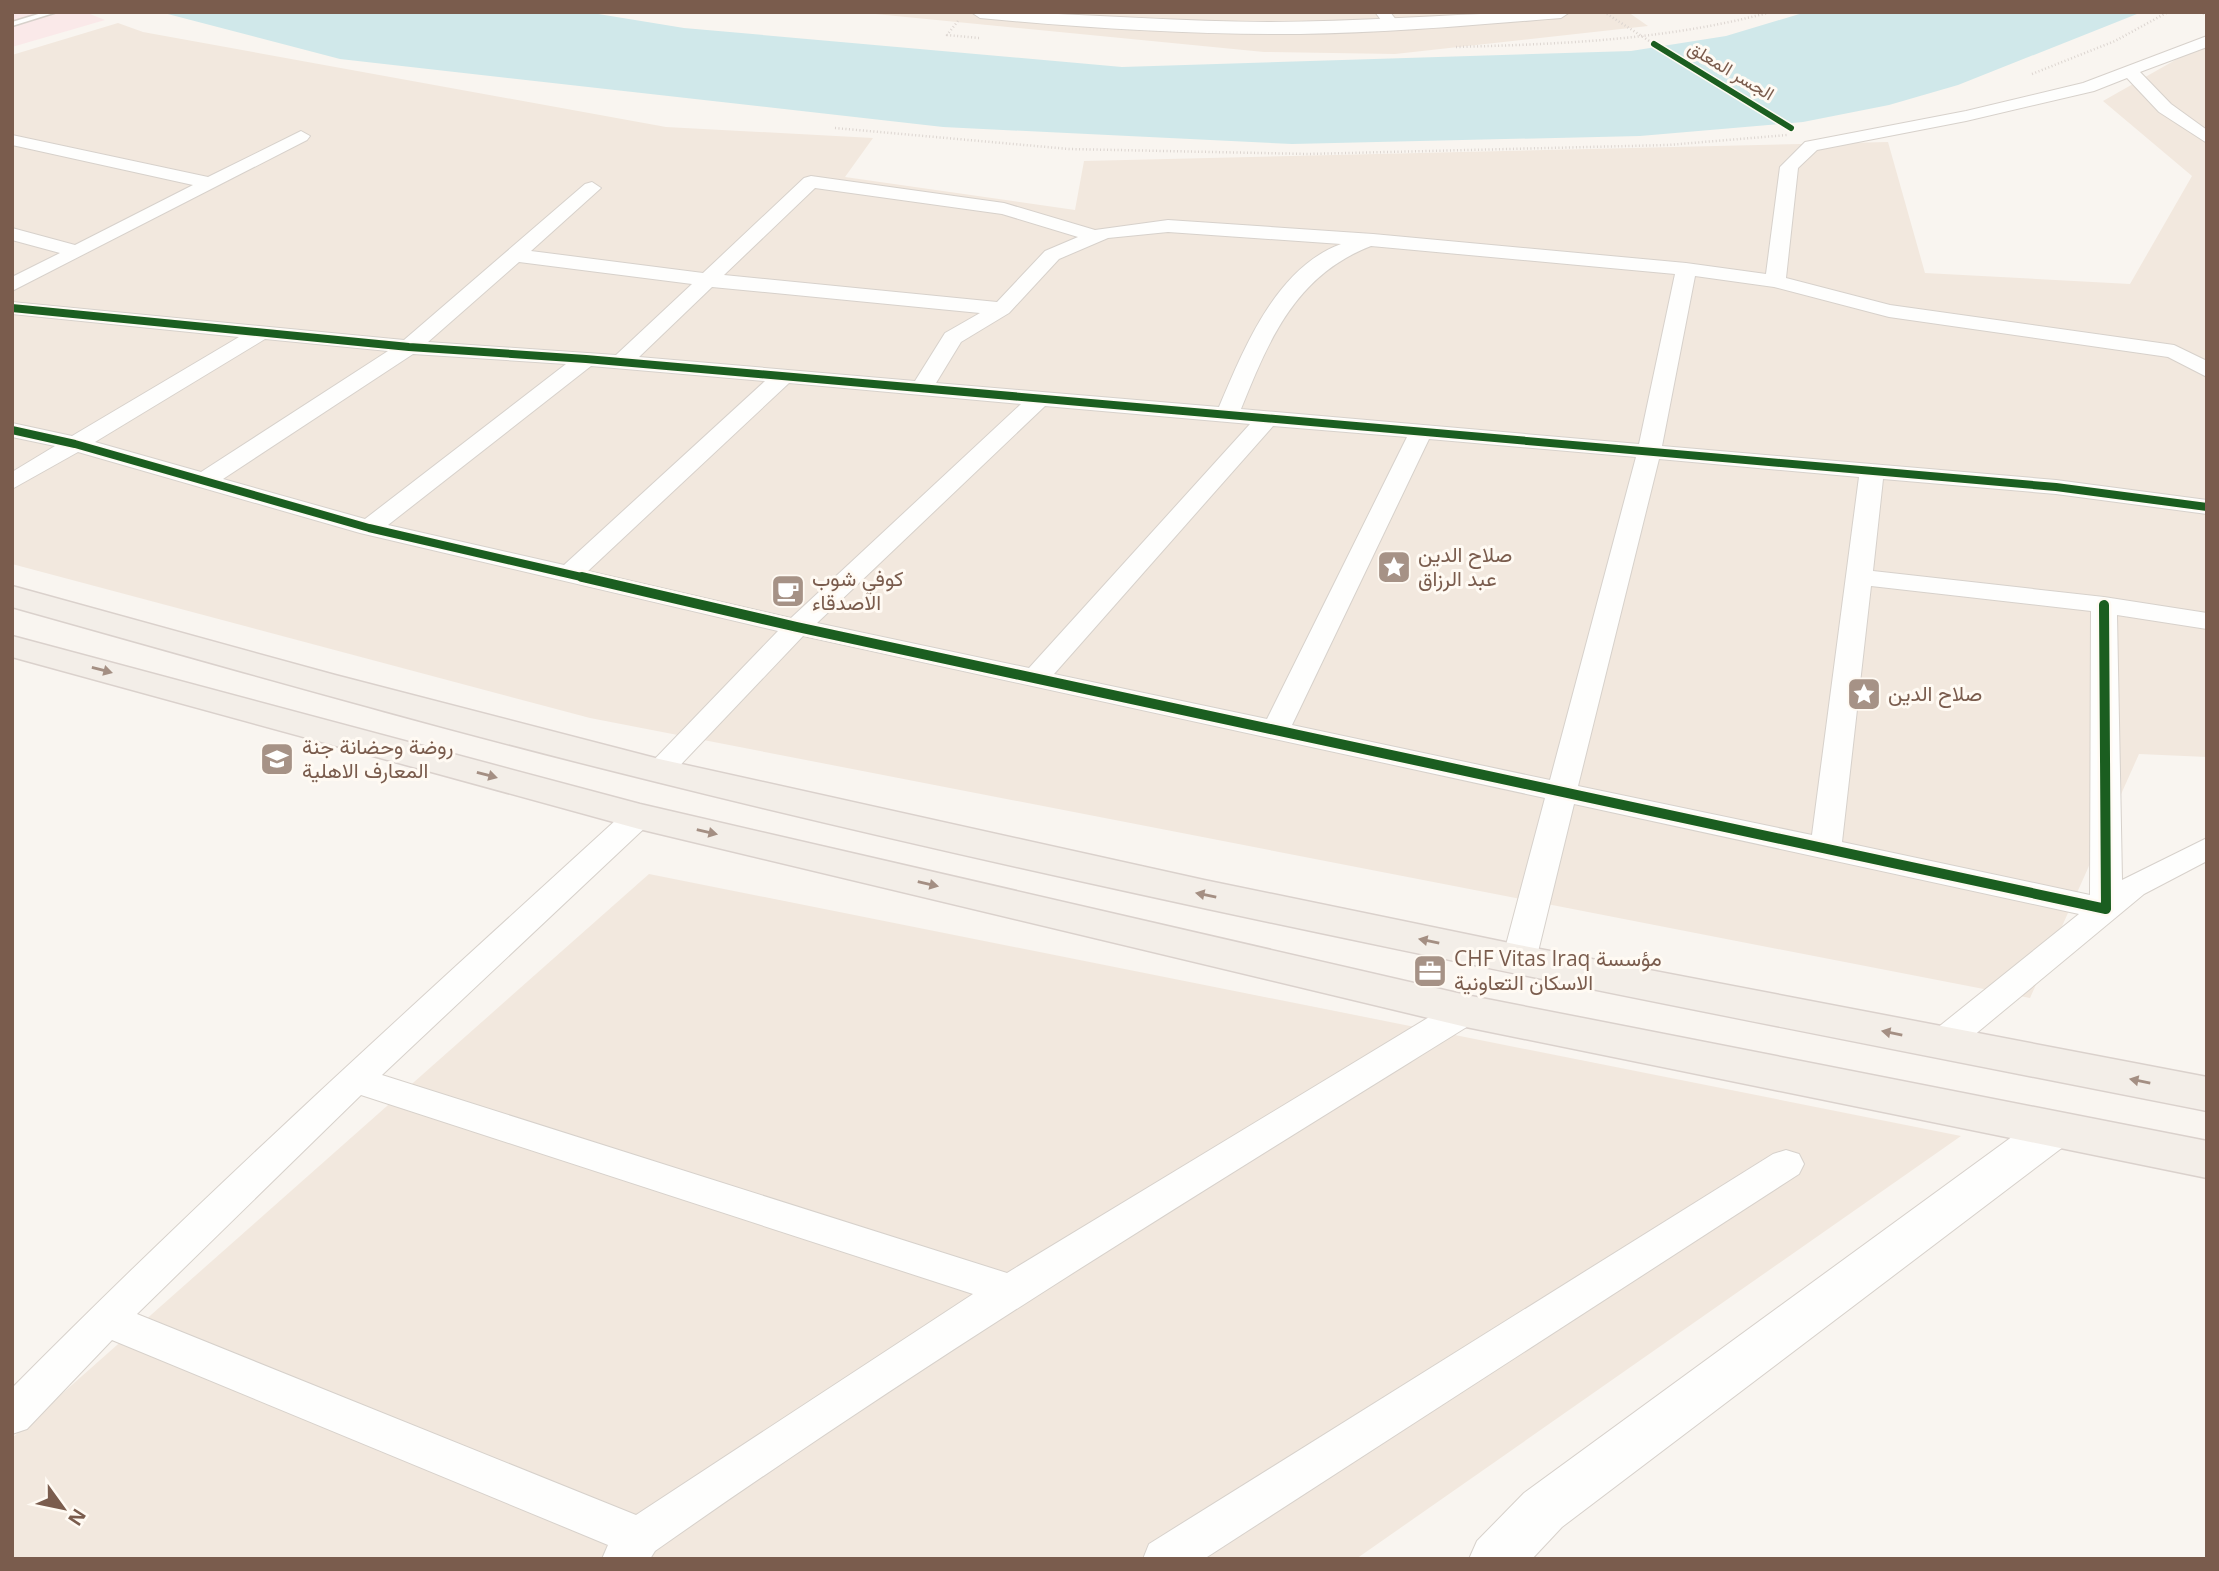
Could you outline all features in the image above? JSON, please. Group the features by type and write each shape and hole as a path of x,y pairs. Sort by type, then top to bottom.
{"main road":[{"path":"12,596 322,683 659,771 1204,894 1519,960 2207,1094"},
{"path":"23,647 30,637 50,626 57,618 59,609"},
{"path":"23,647 46,643 56,634 98,620"},
{"path":"23,647 639,816 1466,1011 2207,1160"},
{"path":"2047,1063 2055,1129"}],"street":[{"path":"981,12 1226,28 1561,12"},
{"path":"1775,281 1789,167 1811,146 1966,116 2088,87 2207,41"},
{"path":"2130,71 2165,108 2207,138"},
{"path":"12,285 301,136"},
{"path":"12,140 211,183"},
{"path":"621,362 811,182 1004,209 1096,236"},
{"path":"204,481 409,347 592,188"},
{"path":"921,388 953,338 1002,309 1021,292 1052,255 1096,236 1168,226 1373,240 1686,269 1775,281 1889,311 2174,351 2207,370"},
{"path":"12,234 77,251"},
{"path":"1227,415 1253,352 1274,317 1310,272 1344,247 1373,240"},
{"path":"514,255 708,280 1002,309"},
{"path":"1519,960 1649,452 1686,269"},
{"path":"12,308 409,347 586,359 2056,487 2207,506"},
{"path":"12,482 264,331"},
{"path":"369,528 586,359"},
{"path":"570,574 784,376"},
{"path":"659,771 797,626 1039,399"},
{"path":"1036,677 1267,419"},
{"path":"12,430 75,444 369,528 797,626 2106,909"},
{"path":"1276,729 1422,432"},
{"path":"1826,848 1872,471"},
{"path":"1861,577 2104,605 2207,621"},
{"path":"2104,605 2106,909"},
{"path":"12,1416 105,1319 354,1080 639,816"},
{"path":"1943,1042 2133,887 2207,848"},
{"path":"105,1319 632,1548 1011,1290 1466,1011"},
{"path":"354,1080 1011,1290"},
{"path":"1496,1559 1543,1510 2055,1129"},
{"path":"1166,1559 1786,1164"}],"lane":[{"path":"12,24 54,12"}],"path":[{"path":"1604,12 1654,44"},
{"path":"2029,75 2115,41 2168,12"},
{"path":"2196,12 2207,15"},
{"path":"835,128 1069,149 1252,154 1508,151 1681,144 1790,131"}],"shaded area":[{"path":"12,12 85,12 105,20 12,47"},
{"path":"855,12 1628,12 1648,26 1395,54 1264,52"},
{"path":"118,23 143,32 666,127 873,138 845,177 1075,210 1084,161 1888,142 1925,273 2130,284 2192,176 2103,101 2207,42 2207,757 2139,754 2030,998 590,718 12,564 12,55"},
{"path":"649,874 1961,1136 1356,1559 12,1559 12,1438"}],"water":[{"path":"160,12 586,12 684,28 1122,67 1631,51 1726,36 1806,12 2142,12 1958,85 1889,105 1803,122 1640,136 1292,144 943,127 340,59"}],"cycle path":[{"name":"الجسر المعلق","path":"1654,44 1791,128"},
{"path":"12,308 409,347 586,359 2056,487 2207,507"},
{"path":"12,430 75,444 369,528 797,627 2106,909 2104,605"}],"place":[{"name":"صلاح الدين عبد الرزاق","path":"1394,567"},
{"name":"كوفي شوب الاصدقاء","path":"788,591"},
{"name":"صلاح الدين","path":"1864,694"},
{"name":"روضة وحضانة جنة المعارف الاهلية","path":"277,759"},
{"name":"CHF Vitas Iraq مؤسسة الاسكان التعاونية","path":"1430,971"}]}
